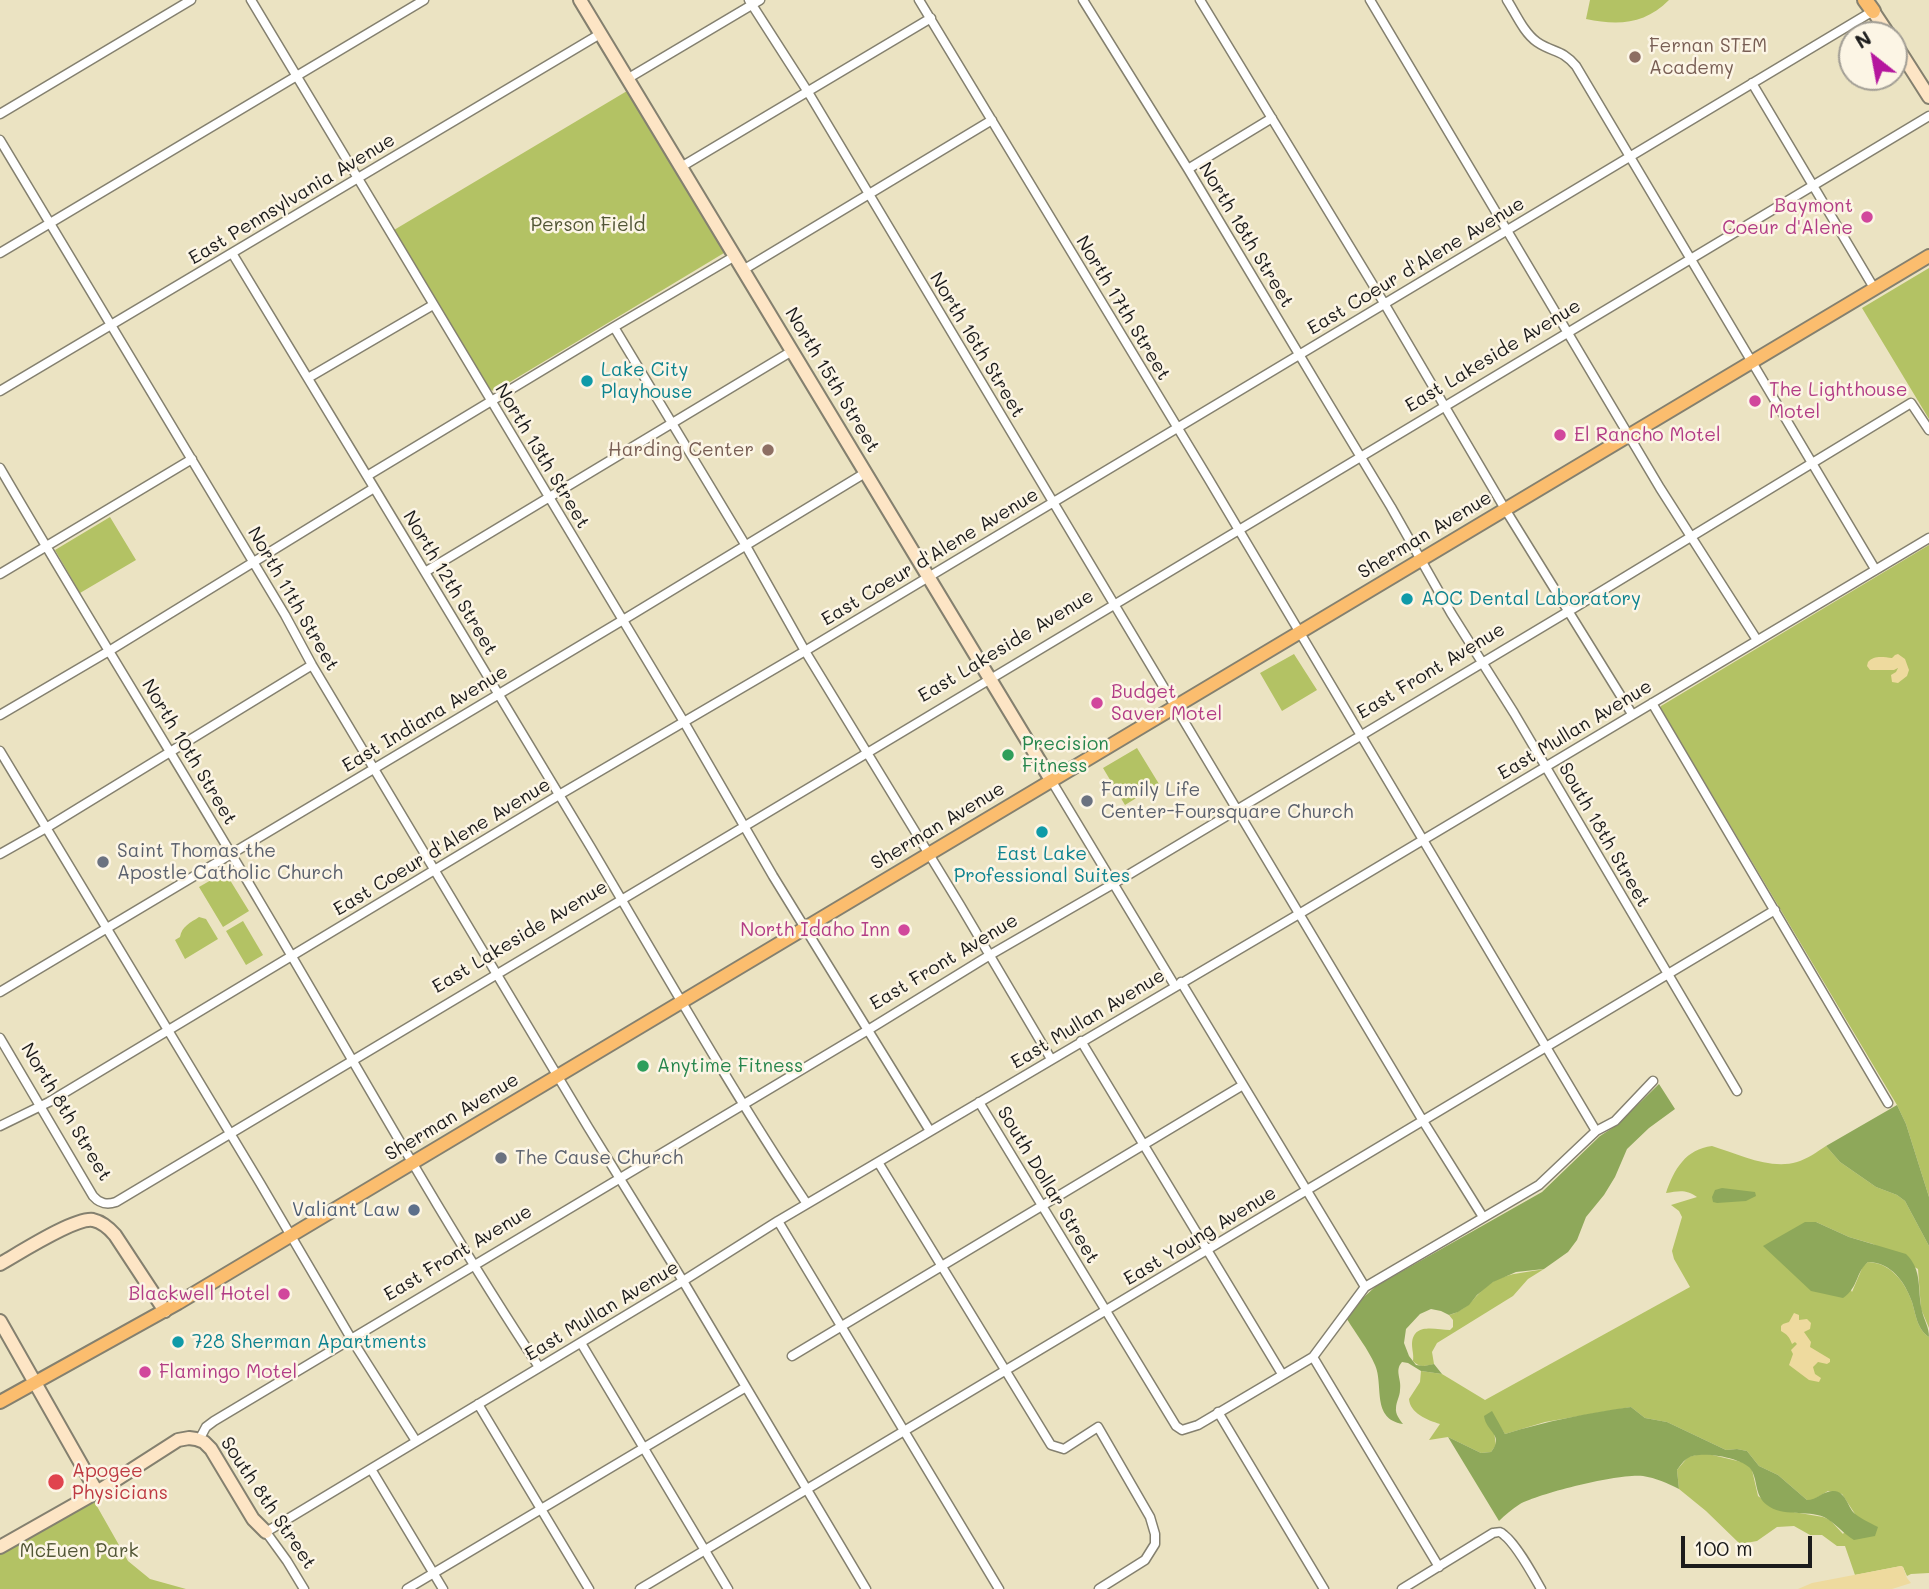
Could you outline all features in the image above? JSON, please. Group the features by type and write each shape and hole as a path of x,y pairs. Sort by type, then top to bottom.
{"main road":[{"name":"North 15th Street","path":"580,0 1051,780"},
{"path":"1869,5 1880,21"},
{"path":"1908,64 1929,97"},
{"name":"Sherman Avenue","path":"0,1402 165,1311 1929,256"},
{"path":"0,1264 71,1225 95,1220 116,1235 165,1311"},
{"path":"0,1321 97,1492"},
{"path":"0,1547 97,1492 178,1440 199,1440"},
{"name":"South 8th Street","path":"199,1440 211,1448 253,1519 266,1532"}],"street":[{"path":"0,114 191,0"},
{"name":"North 13th Street","path":"251,0 550,496 805,929 930,1131"},
{"path":"0,253 424,0"},
{"name":"North 17th Street","path":"919,0 1596,1131"},
{"name":"North 18th Street","path":"1083,0 1188,169 1420,560"},
{"path":"1200,0 1505,509 1632,714"},
{"path":"1370,0 1629,436 1757,640"},
{"path":"1507,0 1536,41 1561,52 1576,66 1875,569"},
{"path":"627,79 754,2"},
{"name":"North 16th Street","path":"754,2 1236,810 1483,1217"},
{"name":"East Coeur d'Alene Avenue","path":"0,1126 49,1102 1629,158 1752,83 1869,5"},
{"path":"681,167 931,18"},
{"name":"East Pennsylvania Avenue","path":"0,391 600,34"},
{"path":"1752,83 1874,288"},
{"name":"East Lakeside Avenue","path":"102,1203 116,1202 1929,116"},
{"path":"1188,169 1272,118"},
{"path":"743,270 992,120"},
{"name":"North 11th Street","path":"0,140 866,1589"},
{"name":"North 12th Street","path":"232,253 743,1104 807,1204"},
{"path":"367,476 735,256"},
{"path":"308,378 433,305"},
{"path":"614,327 1051,1059"},
{"path":"425,572 792,351"},
{"name":"East Front Avenue","path":"199,1440 211,1423 1569,611 1911,403 1929,430"},
{"path":"0,574 192,459"},
{"name":"North 10th Street","path":"0,468 232,853 413,1163 539,1367"},
{"name":"East Indiana Avenue","path":"0,992 865,473"},
{"path":"0,715 109,652 374,488"},
{"name":"East Mullan Avenue","path":"266,1532 778,1221 1929,538"},
{"name":"South 18th Street","path":"1420,560 1737,1091"},
{"path":"0,854 312,665"},
{"path":"1652,703 1888,1103"},
{"path":"0,751 352,1340 416,1441"},
{"path":"1051,780 1113,884 1243,1085 1365,1287"},
{"name":"East Young Avenue","path":"640,1589 1776,910"},
{"name":"North 8th Street","path":"0,1038 93,1196 102,1203"},
{"path":"1081,1041 1282,1374"},
{"path":"1324,1589 1219,1412 1313,1357 1365,1287 1539,1185 1596,1131 1615,1121 1653,1081"},
{"path":"792,1356 1243,1085"},
{"name":"South Dollar Street","path":"979,1102 1177,1426 1184,1430 1219,1412"},
{"path":"878,1162 1051,1445 1064,1449 1098,1427 1150,1517 1155,1534 1155,1544 1150,1554 1145,1560 1098,1589"},
{"path":"778,1221 999,1589"},
{"path":"581,1343 729,1589"},
{"path":"1313,1357 1439,1567"},
{"path":"407,1589 746,1387"},
{"path":"478,1404 589,1589"},
{"path":"371,1469 443,1589"},
{"name":"South 8th Street","path":"266,1532 304,1589"},
{"path":"1402,1589 1493,1533 1499,1532 1514,1546 1541,1589"}],"green space":[{"path":"1590,0 1669,0 1641,18 1610,22 1586,19"},
{"name":"Person Field","path":"627,91 724,253 495,391 490,390 394,230"},
{"path":"1929,268 1929,419 1862,308"},
{"path":"110,517 136,560 80,593 55,550"},
{"path":"1929,545 1929,1197 1906,1124 1897,1105 1661,706"},
{"path":"1294,654 1317,690 1282,711 1260,673"},
{"path":"1137,748 1159,784 1125,805 1103,768"},
{"path":"225,872 249,911 223,927 199,887"},
{"path":"199,917 206,919 218,939 185,959 175,940 187,925"},
{"path":"243,921 263,955 246,965 226,931"},
{"path":"1659,1084 1675,1109 1627,1149 1615,1177 1586,1217 1577,1240 1568,1252 1544,1269 1516,1272 1493,1282 1458,1312 1449,1315 1431,1309 1420,1314 1406,1329 1404,1343 1416,1365 1434,1364 1442,1374 1421,1371 1402,1362 1398,1372 1400,1392 1396,1410 1403,1424 1393,1421 1382,1408 1375,1365 1347,1319 1363,1298 1376,1286 1542,1192"},
{"path":"1897,1105 1906,1124 1929,1197 1929,1246 1905,1201 1876,1187 1840,1162 1826,1146"},
{"path":"1712,1146 1765,1163 1787,1164 1801,1161 1826,1146 1840,1162 1876,1187 1905,1201 1929,1246 1929,1328 1921,1309 1918,1269 1873,1244 1849,1237 1816,1222 1852,1292 1863,1266 1868,1262 1884,1266 1896,1275 1905,1287 1919,1326 1929,1337 1929,1573 1907,1576 1901,1566 1855,1575 1845,1546 1837,1546 1822,1535 1810,1535 1794,1526 1777,1527 1757,1541 1740,1544 1679,1489 1677,1470 1688,1457 1704,1453 1746,1463 1752,1470 1758,1496 1776,1509 1830,1520 1843,1534 1855,1514 1842,1494 1828,1491 1813,1500 1807,1500 1778,1475 1759,1466 1747,1451 1726,1450 1667,1422 1645,1418 1631,1407 1545,1422 1505,1434 1491,1412 1496,1445 1491,1452 1481,1453 1448,1437 1429,1440 1440,1424 1420,1415 1412,1408 1409,1399 1420,1382 1421,1371 1442,1374 1485,1400 1690,1287 1672,1251 1682,1217 1671,1205 1697,1197 1679,1191 1666,1193 1682,1162 1695,1151"},
{"path":"1722,1188 1755,1192 1756,1196 1746,1201 1713,1202 1715,1190"},
{"path":"1805,1222 1816,1222 1849,1237 1906,1254 1917,1274 1929,1337 1919,1326 1905,1287 1896,1274 1884,1265 1868,1262 1852,1289 1843,1298 1811,1291 1763,1246"},
{"path":"1544,1269 1528,1279 1513,1296 1437,1343 1432,1352 1434,1364 1420,1366 1413,1361 1412,1344 1416,1333 1426,1329 1450,1330 1453,1320 1449,1315 1468,1305 1494,1281 1513,1274"},
{"path":"1631,1407 1645,1418 1667,1422 1726,1450 1747,1451 1759,1466 1778,1475 1807,1500 1827,1492 1838,1492 1855,1514 1878,1527 1875,1536 1854,1540 1824,1517 1773,1509 1760,1498 1754,1476 1748,1466 1712,1455 1694,1456 1684,1462 1677,1470 1679,1489 1643,1476 1599,1481 1530,1500 1517,1506 1499,1521 1448,1437 1481,1453 1491,1452 1496,1441 1484,1416 1492,1411 1505,1434 1568,1418"},
{"name":"McEuen Park","path":"94,1501 128,1561 150,1579 186,1589 0,1589 0,1553"}],"sand":[{"path":"1898,654 1905,659 1909,670 1907,676 1898,683 1892,682 1891,675 1898,668 1870,670 1867,666 1873,658 1892,658"},
{"path":"1794,1313 1799,1315 1799,1320 1807,1319 1811,1323 1810,1329 1804,1332 1811,1342 1810,1347 1830,1359 1827,1364 1818,1362 1813,1367 1815,1374 1821,1378 1819,1382 1809,1380 1789,1365 1793,1354 1791,1350 1797,1344 1792,1344 1788,1336 1781,1331 1781,1326 1789,1322"},
{"path":"1901,1566 1911,1583 1892,1589 1798,1589 1812,1583"}],"place":[{"name":"Fernan STEM Academy","path":"1635,57"},
{"name":"Baymont Coeur d'Alene","path":"1867,217"},
{"name":"Lake City Playhouse","path":"587,381"},
{"name":"The Lighthouse Motel","path":"1755,401"},
{"name":"El Rancho Motel","path":"1560,435"},
{"name":"Harding Center","path":"768,450"},
{"name":"AOC Dental Laboratory","path":"1407,599"},
{"name":"Budget Saver Motel","path":"1097,703"},
{"name":"Precision Fitness","path":"1008,755"},
{"name":"Family Life Center-Foursquare Church","path":"1087,801"},
{"name":"East Lake Professional Suites","path":"1042,832"},
{"name":"Saint Thomas the Apostle Catholic Church","path":"103,862"},
{"name":"North Idaho Inn","path":"904,930"},
{"name":"Anytime Fitness","path":"643,1066"},
{"name":"The Cause Church","path":"501,1158"},
{"name":"Valiant Law","path":"414,1210"},
{"name":"Blackwell Hotel","path":"284,1294"},
{"name":"728 Sherman Apartments","path":"178,1342"},
{"name":"Flamingo Motel","path":"145,1372"},
{"name":"Apogee Physicians","path":"56,1482"}]}
